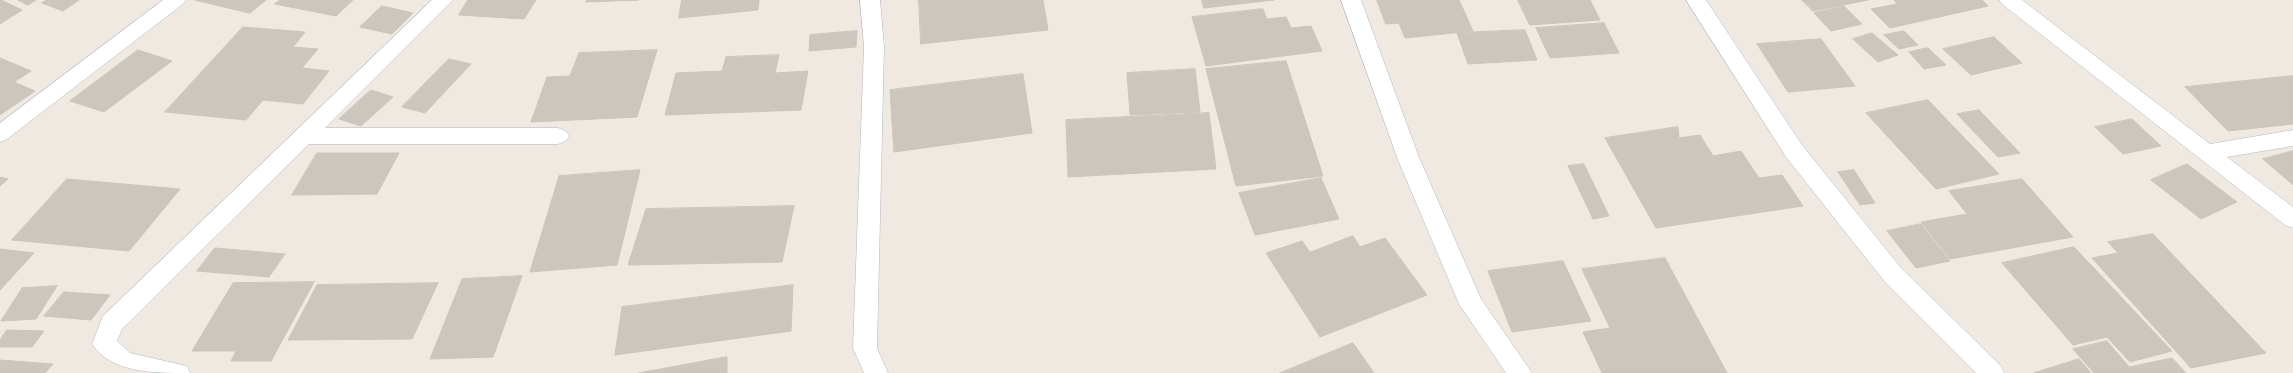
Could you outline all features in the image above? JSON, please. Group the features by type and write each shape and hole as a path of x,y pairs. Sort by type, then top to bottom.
{"street":[{"path":"0,134 176,0"},
{"path":"178,373 123,362 104,344 112,323 443,0"},
{"path":"870,0 874,47 865,348 876,373"},
{"path":"1351,0 1409,160 1471,304 1520,373"},
{"path":"1696,0 1794,150 1893,275 1992,373"},
{"path":"2009,0 2293,219"},
{"path":"304,136 558,136"},
{"path":"2208,152 2293,138"}],"building":[{"path":"1,0 22,10 0,24"},
{"path":"18,0 36,0 28,5"},
{"path":"47,0 79,0 63,11 42,3"},
{"path":"195,0 266,0 250,13"},
{"path":"280,0 353,0 336,16 275,4"},
{"path":"468,0 536,0 524,19 459,15"},
{"path":"587,0 639,0 586,2"},
{"path":"682,0 759,0 758,10 679,18"},
{"path":"919,0 1043,0 1048,30 921,44"},
{"path":"1202,0 1274,0 1204,8"},
{"path":"1377,0 1459,0 1473,31 1405,38 1399,23 1386,24"},
{"path":"1518,0 1590,0 1600,20 1530,25"},
{"path":"1802,0 1868,0 1813,11"},
{"path":"1894,0 1982,0 1988,6 1890,28 1871,9 1897,4"},
{"path":"382,6 413,13 392,34 360,27"},
{"path":"1844,6 1862,24 1831,31 1814,13"},
{"path":"1263,9 1267,19 1286,17 1291,28 1311,26 1322,51 1206,66 1192,17"},
{"path":"1604,23 1619,53 1550,58 1536,28"},
{"path":"243,27 305,32 293,47 318,49 302,68 329,71 303,104 263,100 246,120 165,112"},
{"path":"1525,30 1537,60 1468,64 1457,33"},
{"path":"857,31 856,47 809,51 810,35"},
{"path":"1904,31 1918,45 1899,49 1884,35"},
{"path":"1872,33 1898,55 1878,62 1853,39"},
{"path":"1994,37 2022,63 1971,75 1943,49"},
{"path":"1821,39 1855,86 1788,92 1757,44"},
{"path":"1928,48 1946,65 1924,69 1909,52"},
{"path":"138,50 172,61 104,112 70,101"},
{"path":"657,50 637,117 531,122 547,77 570,76 579,53"},
{"path":"779,55 775,73 808,71 801,110 665,115 676,73 722,71 726,57"},
{"path":"0,58 31,71 14,82 35,91 0,115"},
{"path":"449,59 471,64 425,113 402,107"},
{"path":"1286,61 1323,176 1236,186 1206,69"},
{"path":"1195,69 1200,112 1130,115 1127,73"},
{"path":"1023,74 1032,133 894,152 890,90"},
{"path":"2293,76 2293,124 2228,131 2185,87"},
{"path":"371,90 393,97 361,126 339,119"},
{"path":"1928,100 1999,174 1936,189 1866,113"},
{"path":"1979,110 2020,153 1998,157 1957,114"},
{"path":"1209,113 1216,169 1068,177 1066,120"},
{"path":"2132,119 2161,146 2123,154 2095,127"},
{"path":"1678,127 1679,138 1700,135 1713,156 1741,151 1759,178 1782,175 1803,206 1656,228 1605,138"},
{"path":"2293,151 2293,185 2263,159"},
{"path":"317,153 399,153 377,194 292,195"},
{"path":"1584,164 1609,216 1593,219 1568,166"},
{"path":"2187,164 2237,202 2201,219 2151,180"},
{"path":"640,170 617,265 530,272 559,176"},
{"path":"1854,170 1875,203 1860,205 1838,172"},
{"path":"0,177 8,179 0,186"},
{"path":"1321,178 1339,219 1255,235 1239,193"},
{"path":"67,179 180,189 129,251 12,240"},
{"path":"2022,179 2073,237 1950,259 1921,222 1967,214 1949,191"},
{"path":"794,206 782,262 628,265 646,209"},
{"path":"1921,224 1950,261 1916,268 1887,231"},
{"path":"2153,234 2266,353 2191,368 2092,258 2118,253 2108,242"},
{"path":"1353,236 1360,247 1385,238 1427,295 1320,337 1266,253 1302,241 1310,252"},
{"path":"2074,247 2172,351 2130,362 2107,337 2073,345 2002,263"},
{"path":"215,248 285,254 269,277 197,271"},
{"path":"0,249 34,253 0,290"},
{"path":"1665,258 1727,373 1602,373 1583,332 1610,328 1582,269"},
{"path":"1563,261 1591,321 1512,332 1488,271"},
{"path":"522,276 493,357 430,359 462,279"},
{"path":"314,282 271,361 231,361 236,351 192,351 233,283"},
{"path":"438,283 412,339 288,340 317,285"},
{"path":"793,285 791,331 615,355 622,307"},
{"path":"57,286 36,319 1,321 22,288"},
{"path":"64,292 110,295 91,320 44,316"},
{"path":"7,330 44,331 32,347 0,347 0,340"},
{"path":"2107,341 2129,367 2172,358 2186,373 2094,373 2073,349"},
{"path":"1353,343 1374,373 1280,373"},
{"path":"727,357 727,373 639,373"},
{"path":"2079,359 2091,373 2034,373"},
{"path":"0,360 53,364 45,373 0,373"}]}
